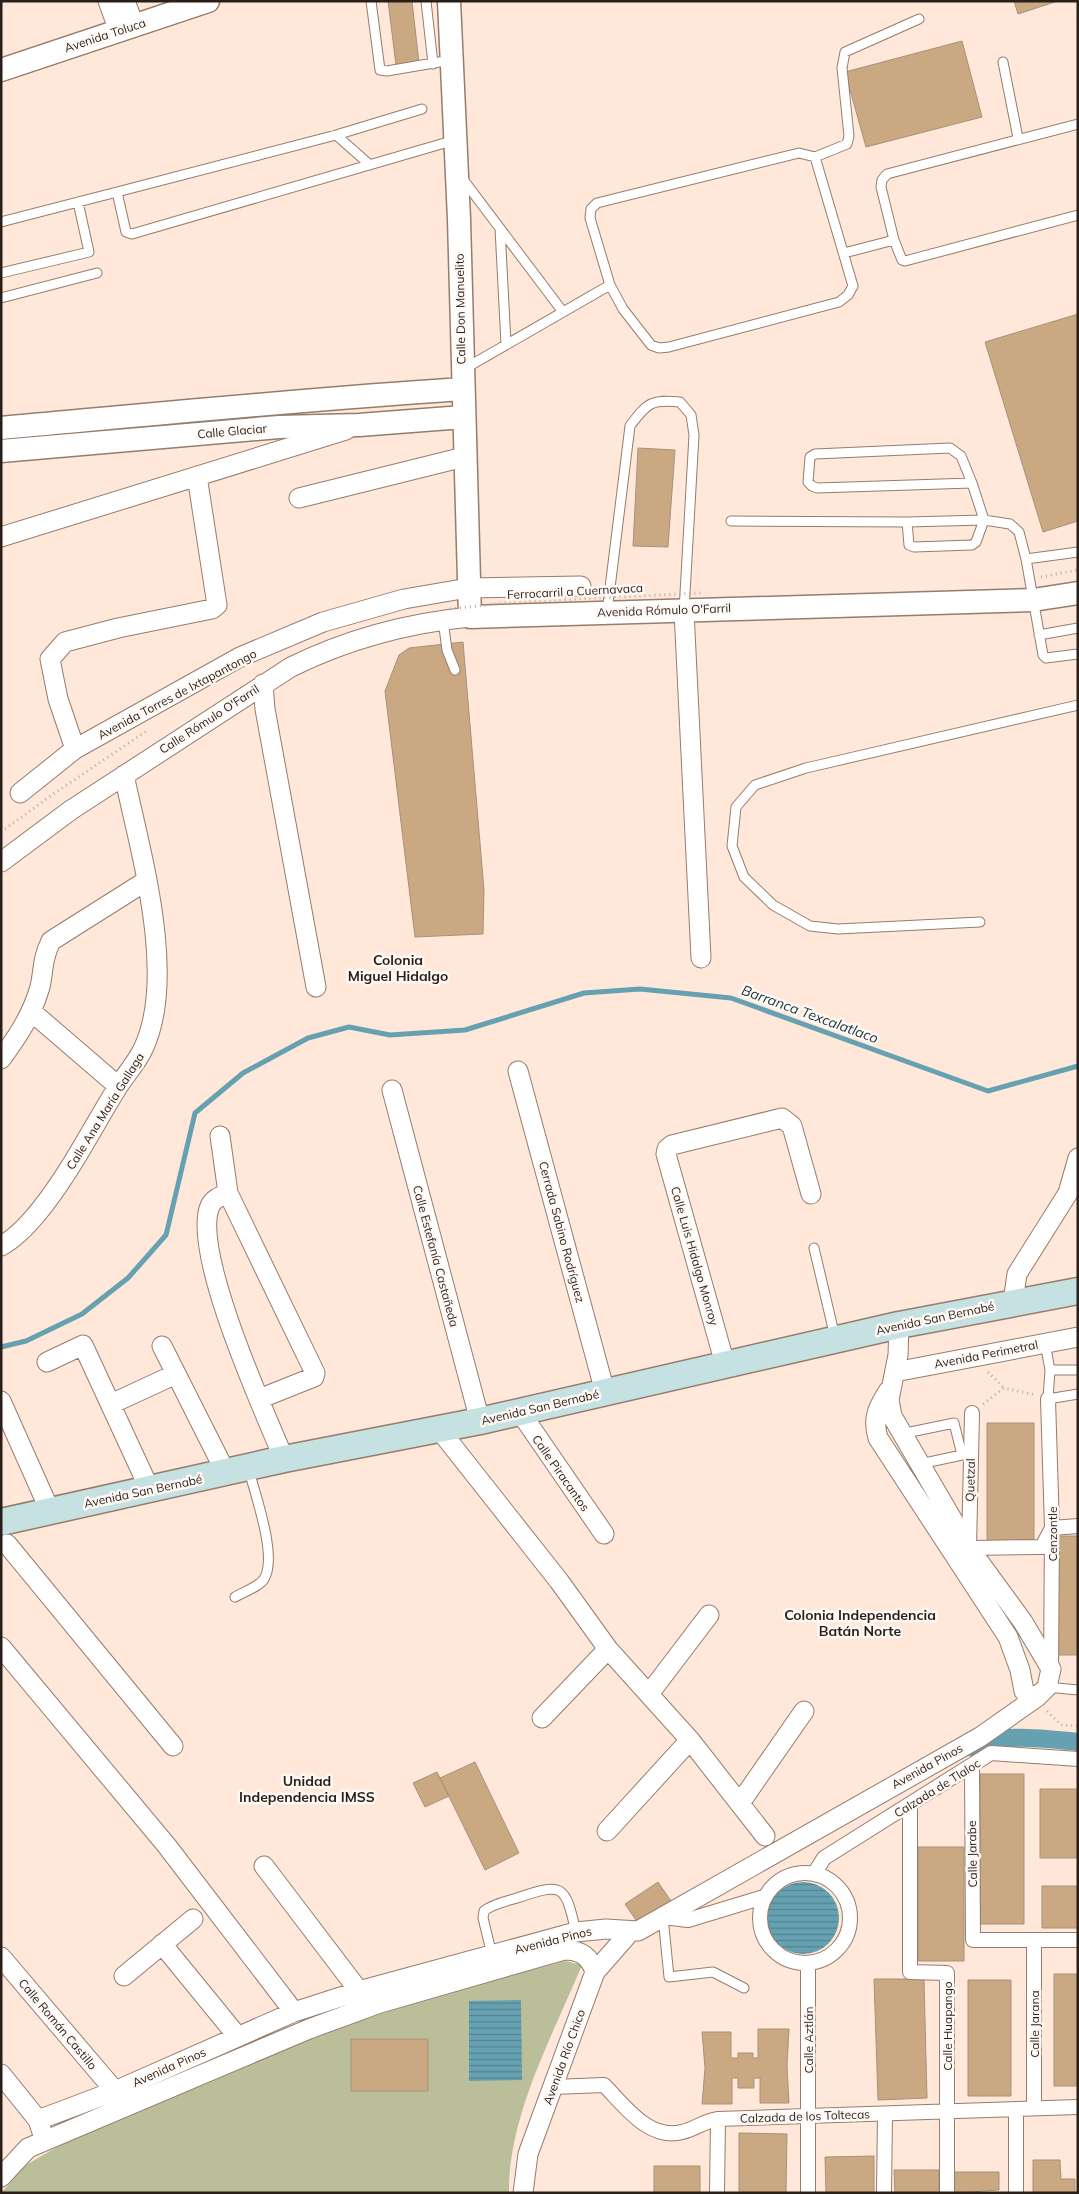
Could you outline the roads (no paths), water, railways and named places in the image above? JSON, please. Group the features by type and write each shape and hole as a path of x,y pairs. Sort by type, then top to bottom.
{"main road":[{"name":"Avenida San Bernabé","path":"3,1535 50,1511 284,1459 480,1421 899,1325 1078,1291"}],"street":[{"path":"108,1 126,28"},
{"path":"125,1 126,28"},
{"name":"Avenida Toluca","path":"1,70 208,1"},
{"name":"Calle Don Manuelito","path":"449,1 442,62 455,140 468,588 454,615"},
{"name":"Calle Glaciar","path":"1,428 93,421 298,400 462,380"},
{"name":"Calle Glaciar","path":"1,451 279,427 360,425 463,418"},
{"path":"1,537 360,425"},
{"path":"299,498 464,457"},
{"path":"75,749 58,700 50,659 65,642 118,628 212,609 217,605 218,598 198,476"},
{"name":"Avenida Torres de Ixtapantongo","path":"20,793 75,749 240,657 323,622 404,599 468,588 581,586"},
{"name":"Avenida Rómulo O'Farril","path":"263,684 320,653 359,638 454,615 684,611 805,605 1033,600 1078,593"},
{"path":"684,611 701,958"},
{"name":"Calle Rómulo O'Farril","path":"1,862 71,810 263,684 265,709 316,987"},
{"name":"Calle Ana María Gallaga","path":"1,1246 34,1218 69,1169 118,1086 144,1048 152,1024 158,966 155,933 124,775"},
{"path":"1,1059 32,1012 40,984 43,956 51,941 146,881"},
{"path":"32,1012 118,1086"},
{"name":"Cerrada Sabino Rodríguez","path":"518,1071 605,1392"},
{"name":"Calle Estefanía Castañeda","path":"392,1090 480,1421"},
{"name":"Calle Luis Hidalgo Monroy","path":"726,1364 666,1154 667,1148 672,1145 782,1118 792,1126 811,1194"},
{"path":"220,1136 228,1193 315,1368 314,1377 259,1399"},
{"path":"1013,1302 1017,1274 1068,1193 1078,1158"},
{"path":"228,1193 216,1199 210,1205 207,1220 218,1289 229,1322 284,1459"},
{"path":"892,1379 877,1409 874,1424 878,1438 1008,1637 1020,1670 1024,1691 1044,1685 1023,1622 969,1548 901,1434 890,1408 892,1379 898,1355 899,1325"},
{"name":"Avenida Perimetral","path":"892,1379 1078,1337"},
{"path":"47,1362 84,1345 150,1490"},
{"path":"162,1346 176,1374 237,1470"},
{"path":"111,1404 176,1374"},
{"name":"Cenzontle","path":"1044,1685 1052,1528 1048,1398"},
{"path":"1,1401 50,1511"},
{"name":"Calle Piracantos","path":"520,1412 604,1534"},
{"name":"Quetzal","path":"969,1548 972,1413"},
{"path":"439,1429 559,1581 608,1649 690,1740 766,1836"},
{"path":"969,1548 1042,1547 1052,1528 1078,1526"},
{"path":"3,1535 173,1746"},
{"path":"649,1694 709,1615"},
{"path":"1,1647 167,1846 294,2012"},
{"path":"542,1718 608,1649"},
{"name":"Avenida Pinos","path":"38,2120 115,2091 294,2012 359,1991 576,1932 606,1929 630,1932 645,1928 980,1737 1044,1685"},
{"path":"740,1803 804,1711"},
{"path":"608,1831 690,1740"},
{"name":"Calzada de Tlaloc","path":"814,1874 824,1858 910,1806 991,1753 1078,1759"},
{"name":"Calle Jarabe","path":"972,1767 973,1940 1034,1940"},
{"name":"Calle Huapango","path":"910,1806 910,1972 947,1973 947,2193"},
{"path":"264,1866 359,1991"},
{"path":"794,1874 814,1874 834,1883 847,1900 851,1921 844,1942 829,1957 808,1964 785,1959 766,1944 759,1921 764,1897 777,1882 794,1874"},
{"path":"663,1917 688,1920 764,1897"},
{"path":"124,1976 193,1919"},
{"name":"Avenida Río Chico","path":"523,2193 528,2154 596,1972 630,1932"},
{"path":"1034,1940 1078,1940"},
{"name":"Calle Jarana","path":"1034,1940 1034,2108"},
{"path":"162,1944 238,2037"},
{"name":"Avenida Pinos","path":"4,2172 28,2148 309,2029 380,2003 564,1950 578,1951 584,1954 596,1972"},
{"name":"Calle Román Castillo","path":"1,1957 115,2091"},
{"name":"Calle Aztlán","path":"808,1964 808,2193"},
{"path":"1,2074 38,2120 45,2141"},
{"name":"Calzada de los Toltecas","path":"553,2087 604,2085 648,2127 658,2132 679,2133 709,2120 718,2119 1078,2107"},
{"path":"1016,2109 1016,2193"},
{"path":"884,2193 885,2114"},
{"path":"717,2193 718,2119"}],"lane":[{"path":"372,1 380,70 387,71 442,62 426,1"},
{"path":"815,157 852,286 848,295 839,302 669,347 659,348 651,345 624,309 610,285 590,218 591,209 597,203 799,153 815,157 847,144 849,136 842,68 845,52 919,19"},
{"path":"1003,62 1018,138"},
{"path":"1,222 336,134 422,109"},
{"path":"1078,124 1018,138 887,174 882,180 881,187 894,240 902,260 909,261 1078,215"},
{"path":"336,134 370,166"},
{"path":"117,192 126,232 132,234 455,140"},
{"path":"456,170 563,312"},
{"path":"1,273 88,252 78,202"},
{"path":"500,228 506,344"},
{"path":"844,253 894,240"},
{"path":"1,298 97,273"},
{"path":"462,380 506,344 610,285"},
{"path":"607,612 630,426 646,404 661,400 680,402 691,415 694,435 684,611"},
{"path":"907,522 909,545 972,545 976,542 984,520 972,483 961,456 950,448 815,454 810,457 808,482 817,488 972,483"},
{"path":"730,521 907,522 984,520 1014,526 1019,532 1026,559 1043,655 1046,658 1078,654"},
{"path":"1026,559 1078,552"},
{"path":"454,615 447,650 455,670"},
{"path":"1039,634 1078,628"},
{"path":"980,922 838,929 810,926 773,905 744,878 732,846 736,807 755,785 806,768 1078,705"},
{"path":"814,1248 836,1339"},
{"path":"1045,1343 1050,1370 1048,1398 1078,1394"},
{"path":"1050,1370 1078,1370"},
{"path":"901,1434 954,1423 962,1454 920,1464"},
{"path":"235,1597 263,1581 269,1568 268,1549 237,1470"},
{"path":"1044,1685 1078,1690"},
{"path":"492,1955 482,1918 484,1911 545,1888 557,1889 567,1896 576,1932"},
{"path":"663,1917 669,1977 713,1972 744,1988"}],"water":[{"path":"810,1882 829,1892 837,1904 839,1918 837,1932 829,1944 817,1952 796,1954 777,1944 769,1932 767,1911 777,1892 789,1884"},
{"path":"521,2000 522,2080 469,2081 469,2001"}],"waterway":[{"name":"Barranca Texcalatlaco","path":"1,1347 26,1341 82,1314 128,1278 166,1235 195,1113 243,1073 308,1038 349,1027 390,1035 465,1030 584,993 640,989 731,998 988,1091 1078,1066"},
{"path":"971,1747 994,1739 1008,1738 1037,1738 1078,1742"}],"district":[{"name":"Colonia Miguel Hidalgo","path":"398,968"},
{"name":"Colonia Independencia Batán Norte","path":"860,1624"},
{"name":"Unidad Independencia IMSS","path":"307,1789"}]}
